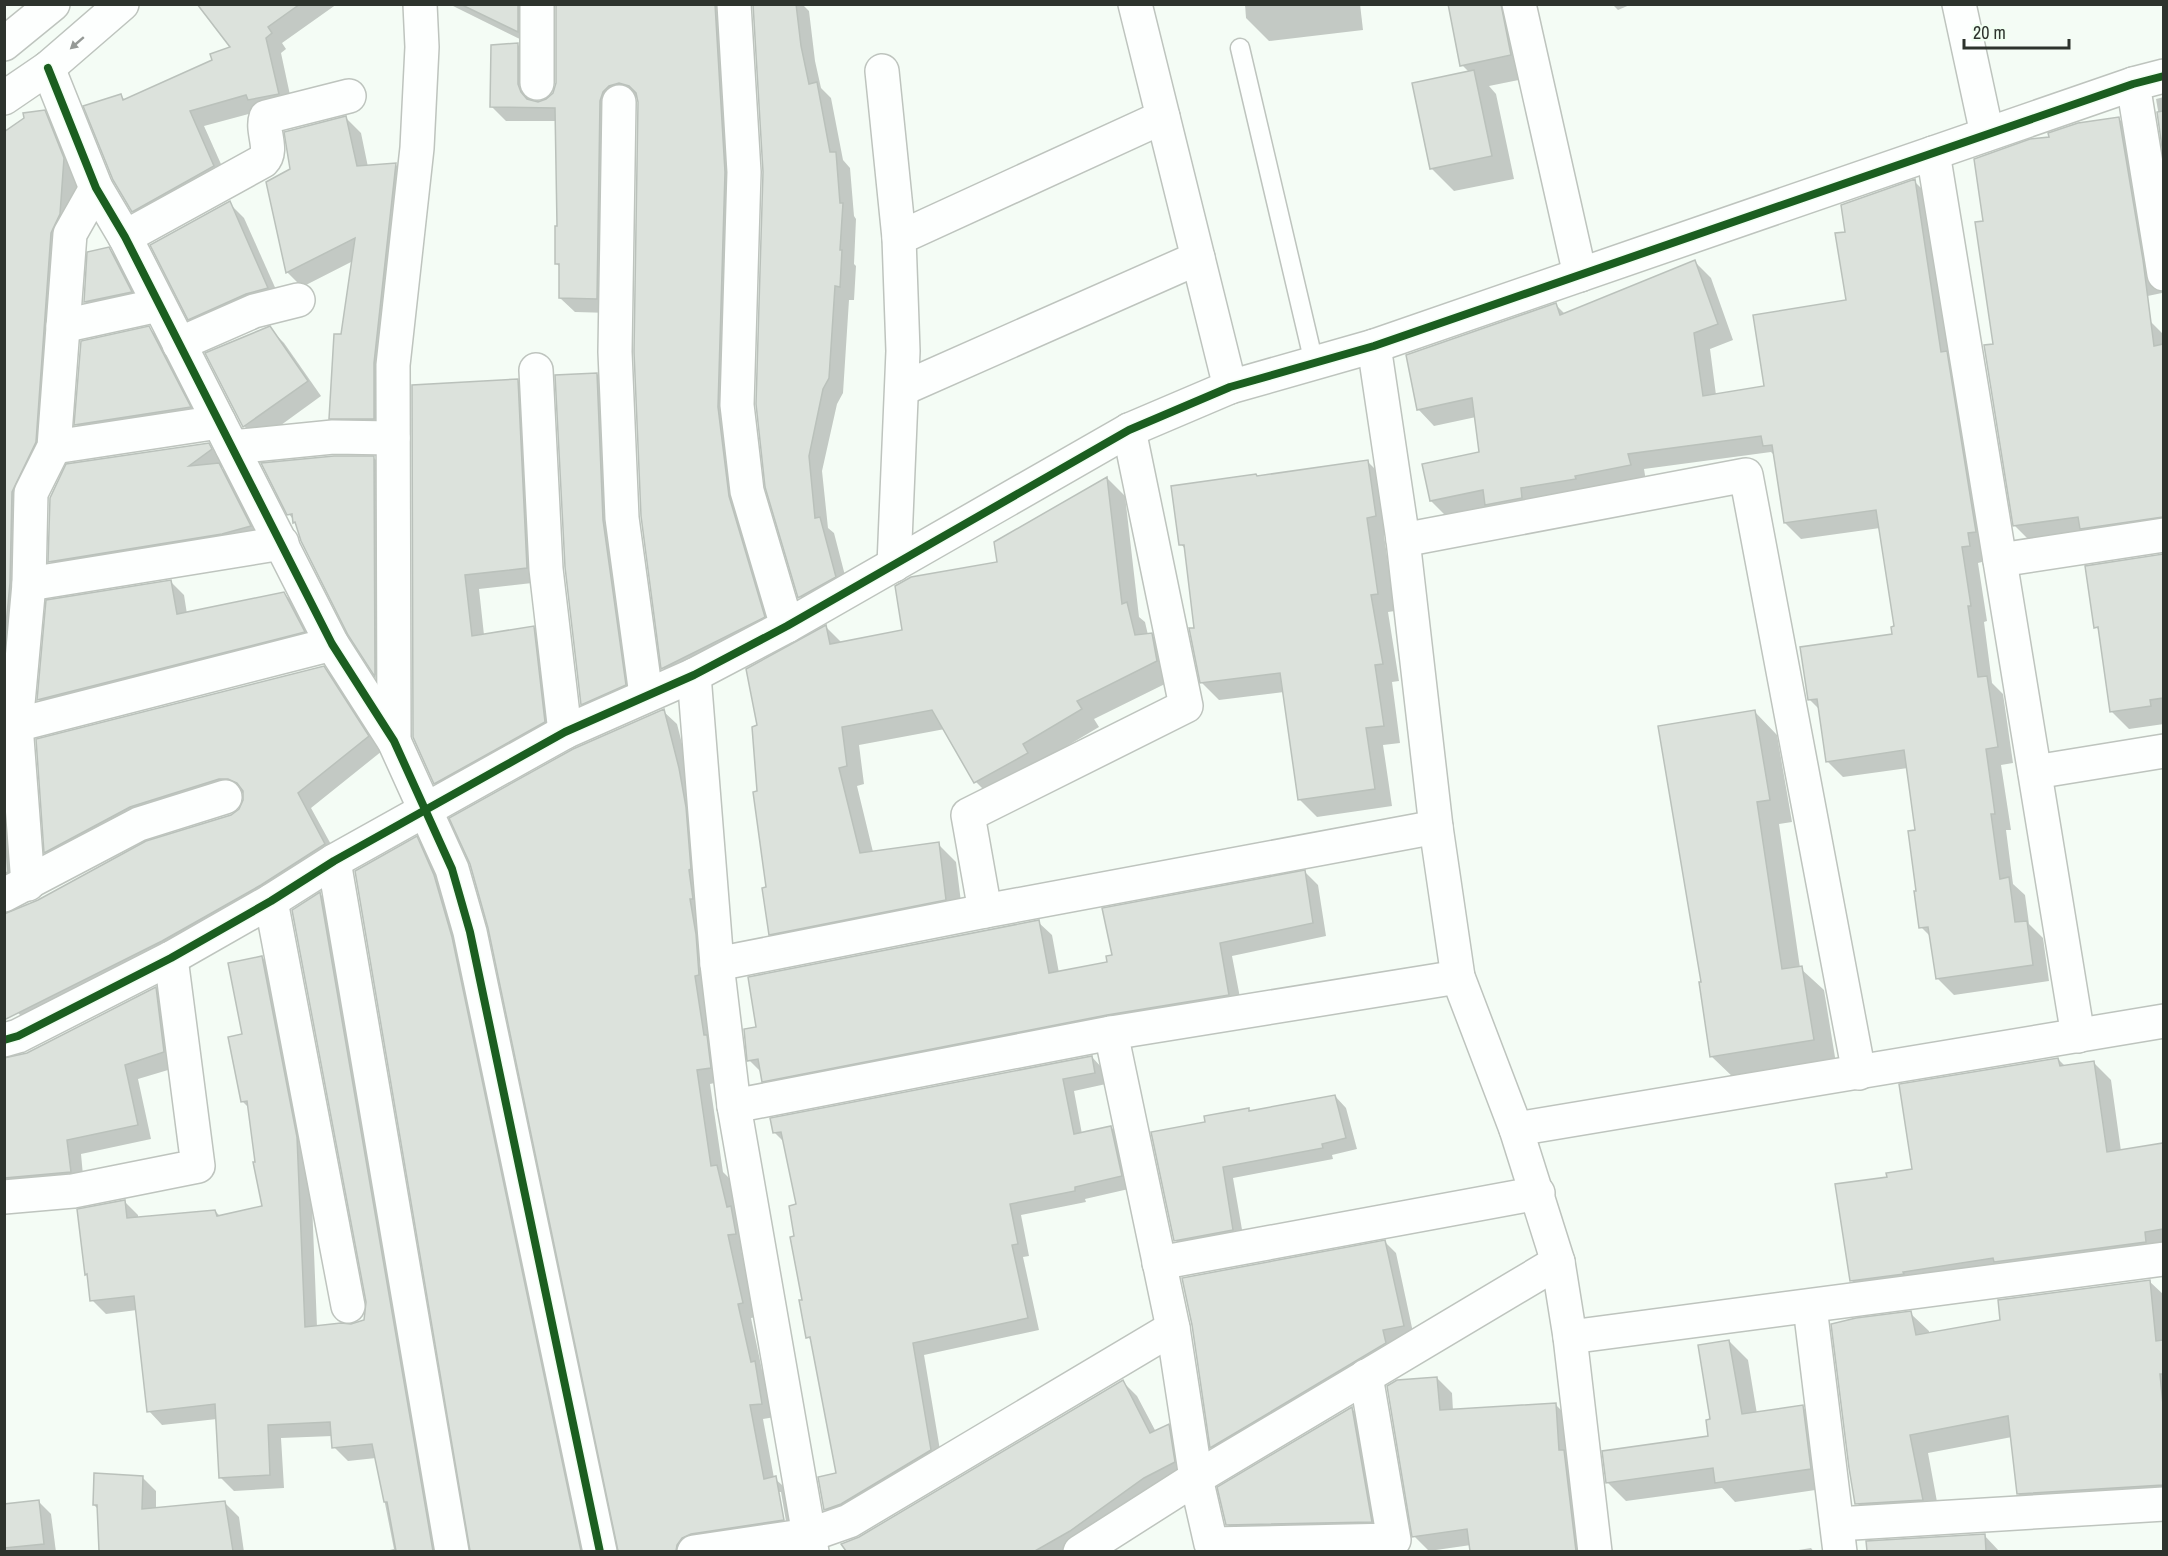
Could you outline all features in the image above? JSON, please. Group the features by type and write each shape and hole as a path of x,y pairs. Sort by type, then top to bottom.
{"street":[{"path":"4,44 53,4"},
{"path":"4,98 48,68 122,4"},
{"path":"394,741 393,365 417,148 422,47 420,4"},
{"path":"537,4 537,83"},
{"path":"734,4 744,172 737,405 747,490 787,626"},
{"path":"1135,4 1230,387"},
{"path":"1519,4 1580,275"},
{"path":"1959,4 1987,134"},
{"path":"48,68 96,188 125,237 332,644 394,741 452,869 470,932 600,1551"},
{"path":"882,71 899,238 903,351 894,565"},
{"path":"4,1040 18,1036 171,958 271,902 334,861 566,732 694,675 787,626 1129,430 1230,387 1374,346 2148,80 2163,274"},
{"path":"125,237 263,162 268,152 264,124 266,117 349,96"},
{"path":"619,102 615,352 622,518 646,695"},
{"path":"899,238 1163,117"},
{"path":"1933,153 2078,1036"},
{"path":"96,188 70,234 54,447 31,493 29,584 16,725 16,890 139,824 225,797"},
{"path":"902,389 1198,258"},
{"path":"179,344 254,311 297,300"},
{"path":"63,326 159,305"},
{"path":"1374,346 1403,540 1436,827 1458,977 1516,1129 1558,1262 1570,1337 1595,1551"},
{"path":"536,370 546,569 566,732"},
{"path":"984,911 968,815 1186,706 1129,430"},
{"path":"54,447 225,434 393,438"},
{"path":"1403,540 1746,476 1859,1073"},
{"path":"2000,560 2163,535"},
{"path":"29,584 282,543"},
{"path":"16,725 332,644"},
{"path":"694,675 717,964 734,1106 811,1543"},
{"path":"2035,772 2163,751"},
{"path":"717,964 984,911 1436,827"},
{"path":"334,861 452,1551"},
{"path":"271,902 348,1306"},
{"path":"4,1197 73,1191 198,1166 171,958"},
{"path":"734,1106 1111,1033 1458,977"},
{"path":"1516,1129 2163,1021"},
{"path":"1111,1033 1173,1328 1196,1478 1211,1544 1394,1540 1366,1376"},
{"path":"1159,1263 1538,1193"},
{"path":"1570,1337 2163,1259"},
{"path":"1080,1551 1196,1478 1558,1262"},
{"path":"1810,1307 1839,1538 2163,1504"},
{"path":"693,1551 811,1543 1173,1328"}],"lane":[{"path":"1240,48 1314,363"}],"building":[{"path":"197,4 300,4 268,27 272,33 266,38 279,94 248,100 246,95 190,111 214,166 132,212 113,180 83,106 121,94 123,100 212,60 210,54 230,47"},
{"path":"460,4 518,4 518,32"},
{"path":"556,4 715,4 725,172 718,407 729,496 765,617 661,669 641,516 634,352 638,102 636,93 629,86 619,83 609,86 603,92 600,101 597,299 559,298 559,264 555,264 555,226 557,226 555,108 490,107 491,45 518,43 518,84 527,99 538,102 553,93 556,83"},
{"path":"753,4 796,4 801,46 809,84 817,82 830,152 836,152 840,203 843,203 840,287 835,286 829,378 823,389 809,456 815,518 820,517 836,577 798,598 765,487 756,404 763,172"},
{"path":"1448,4 1501,4 1511,55 1460,66"},
{"path":"1474,70 1492,156 1430,169 1412,83"},
{"path":"45,110 64,158 60,214 51,233 36,442 12,492 10,583 4,646 4,132 24,118 23,113"},
{"path":"2163,111 2163,154 2157,112"},
{"path":"346,116 357,166 396,163 374,363 374,419 329,419 334,334 341,334 355,238 286,273 266,182 290,169 284,132"},
{"path":"2119,117 2143,260 2154,346 2163,344 2163,517 2080,529 2078,517 2013,526 1984,345 1993,344 1975,222 1983,221 1974,159 2030,139 2049,137 2048,133 2078,123"},
{"path":"1915,179 1941,352 1947,351 1976,532 1968,533 1970,546 1962,547 1978,677 1987,676 1998,747 1986,749 1995,814 1991,814 2000,879 2009,877 2015,922 2027,921 2033,965 1936,979 1928,927 1919,928 1908,831 1915,830 1904,750 1826,762 1817,699 1808,700 1800,647 1892,634 1891,627 1894,626 1876,510 1784,523 1772,445 1763,446 1761,436 1628,454 1631,465 1575,476 1576,479 1521,488 1522,498 1485,505 1483,490 1430,501 1422,464 1479,452 1472,398 1417,410 1406,355 1556,303 1560,315 1695,260 1718,324 1694,333 1703,396 1764,386 1753,315 1846,300 1835,233 1845,232 1841,205"},
{"path":"230,201 268,288 246,294 188,320 150,245"},
{"path":"109,247 132,292 84,302 87,252"},
{"path":"149,326 191,407 74,425 81,341"},
{"path":"270,326 308,381 243,427 205,353"},
{"path":"597,373 603,520 626,685 581,705 565,567 555,375"},
{"path":"518,379 527,568 465,575 472,636 534,626 545,722 434,784 413,737 412,385"},
{"path":"209,443 212,449 189,466 219,463 251,526 222,534 48,562 50,498 66,464"},
{"path":"334,456 374,456 375,677 348,635 301,541 295,522 293,523 292,514 287,515 261,463"},
{"path":"1368,460 1376,516 1367,518 1378,594 1371,595 1383,664 1375,665 1384,726 1366,728 1375,789 1298,800 1280,673 1200,683 1189,628 1194,628 1184,545 1179,545 1171,486"},
{"path":"1107,477 1122,604 1127,602 1135,635 1152,633 1157,661 1077,701 1082,709 1023,744 1028,753 974,783 932,710 842,727 847,766 839,768 860,853 939,842 946,900 769,935 762,888 766,887 753,792 757,791 752,727 757,725 746,669 826,625 830,644 902,630 895,586 911,577 997,562 994,542"},
{"path":"2163,554 2163,698 2150,700 2151,706 2110,712 2098,627 2094,628 2085,566"},
{"path":"171,580 177,614 284,592 305,632 37,700 46,600"},
{"path":"324,666 369,736 298,793 325,844 261,885 162,941 4,1020 4,914 38,900 146,841 231,815 239,809 243,800 243,791 237,783 228,779 219,779 130,807 44,853 36,739"},
{"path":"664,709 686,807 693,899 690,899 696,934 699,975 695,976 711,1068 697,1070 711,1166 717,1165 727,1207 731,1206 736,1234 728,1235 743,1303 738,1304 751,1362 755,1361 762,1404 750,1405 764,1479 776,1476 784,1520 691,1534 682,1538 676,1551 618,1551 488,928 470,864 449,818 573,749"},
{"path":"1755,710 1770,800 1757,802 1782,969 1802,966 1814,1040 1710,1057 1699,982 1701,982 1658,726"},
{"path":"4,822 8,872 4,874"},
{"path":"417,836 434,875 452,937 581,1551 470,1551 355,871"},
{"path":"1305,870 1313,923 1220,943 1229,995 1107,1015 762,1082 758,1059 747,1061 744,1029 756,1027 748,977 1039,920 1049,973 1107,962 1106,956 1112,955 1102,908"},
{"path":"320,892 433,1551 396,1551 387,1502 384,1502 372,1444 332,1448 330,1422 268,1425 270,1475 219,1478 215,1404 147,1412 134,1296 90,1301 87,1274 85,1275 77,1209 125,1200 127,1218 215,1210 217,1216 262,1206 253,1162 255,1162 247,1101 241,1102 228,1037 242,1034 228,963 262,956 297,1137 305,1327 351,1324 364,1320 366,1302 292,910"},
{"path":"156,987 164,1052 125,1065 138,1125 67,1140 71,1172 4,1178 4,1058 27,1053"},
{"path":"1092,1056 1095,1073 1063,1079 1074,1134 1111,1126 1122,1176 1075,1187 1075,1191 1010,1204 1018,1244 1012,1245 1028,1318 913,1343 931,1450 841,1504 824,1510 818,1477 836,1473 810,1337 806,1338 799,1300 802,1300 790,1237 794,1236 789,1206 796,1204 781,1132 773,1133 770,1118"},
{"path":"2058,1058 2060,1066 2094,1061 2107,1152 2163,1143 2163,1229 2145,1232 2146,1242 1994,1262 1993,1258 1850,1281 1835,1184 1887,1177 1886,1173 1912,1169 1899,1084"},
{"path":"1335,1095 1346,1138 1322,1144 1323,1148 1223,1167 1233,1230 1174,1241 1151,1132 1205,1122 1204,1116 1249,1108 1249,1111"},
{"path":"1385,1240 1404,1326 1383,1330 1386,1343 1210,1448 1192,1325 1182,1278"},
{"path":"2150,1280 2156,1341 2163,1340 2163,1374 2160,1374 2163,1405 2163,1485 2017,1494 2008,1416 1910,1435 1923,1500 1855,1504 1831,1324 1856,1318 1911,1311 1916,1335 2000,1320 1998,1300"},
{"path":"1729,1340 1742,1414 1803,1405 1811,1469 1715,1483 1713,1468 1606,1483 1602,1451 1708,1436 1706,1420 1710,1419 1698,1345"},
{"path":"1437,1377 1440,1410 1556,1403 1559,1450 1564,1450 1576,1551 1470,1551 1467,1529 1412,1537 1387,1386 1397,1380"},
{"path":"1123,1380 1150,1433 1169,1424 1175,1462 1144,1478 1070,1531 1035,1551 846,1551 841,1544 859,1537"},
{"path":"1352,1407 1372,1522 1226,1525 1217,1487"},
{"path":"94,1473 143,1476 142,1509 225,1501 233,1551 99,1551 97,1505 93,1505"},
{"path":"39,1500 44,1544 4,1548 4,1504"},
{"path":"1985,1534 1986,1551 1867,1551 1866,1541"}],"cycle path":[{"path":"48,68 96,188 125,237 332,644 394,741 452,869 470,932 600,1552"},
{"path":"4,1040 18,1036 171,958 271,901 334,861 565,732 694,675 787,626 1129,430 1230,387 1374,346 2133,84 2164,76"}]}
